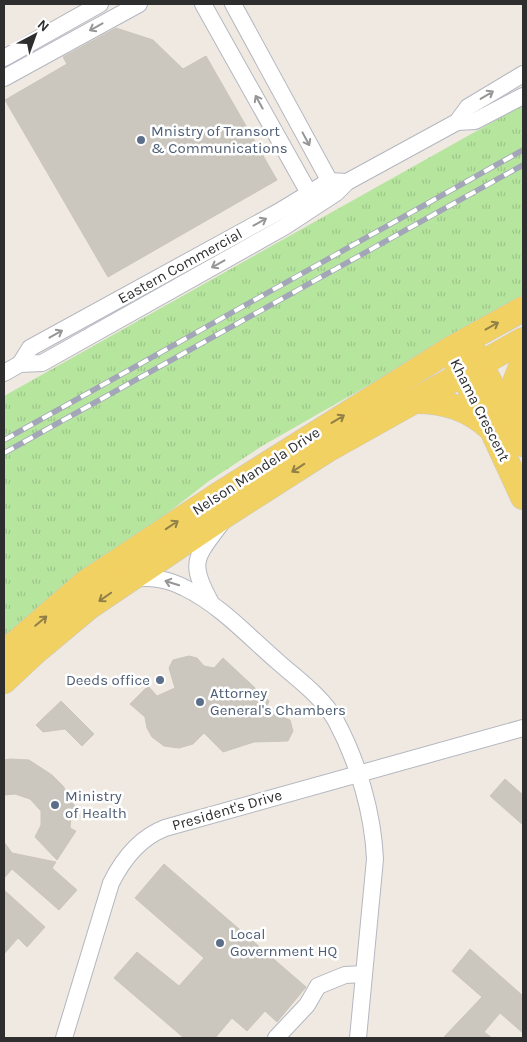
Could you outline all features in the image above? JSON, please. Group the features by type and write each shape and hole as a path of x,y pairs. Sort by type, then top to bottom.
{"main road":[{"name":"Nelson Mandela Drive","path":"4,652 85,583 284,453 458,345 523,309"},
{"name":"Nelson Mandela Drive","path":"4,681 34,653 89,608 230,512 327,450 523,340"},
{"name":"Khama Crescent","path":"458,345 503,426 523,497"},
{"path":"415,401 455,406 480,419 503,426 515,382 523,362"},
{"name":"Khama Crescent","path":"503,426 523,444"}],"street":[{"path":"4,58 100,4"},
{"path":"4,78 139,4"},
{"path":"203,4 312,200"},
{"path":"233,4 338,185"},
{"name":"Eastern Commercial","path":"4,373 20,364 42,363 312,200 457,122 468,107 523,74"},
{"name":"Eastern Commercial","path":"457,122 476,122 523,96"},
{"path":"211,603 199,581 198,555 230,512"},
{"path":"128,580 145,577 168,581 184,587 211,603 328,708 336,721 359,774 374,843 375,859 358,1038"},
{"name":"President's Drive","path":"64,1038 111,883 118,868 143,838 165,828 523,728"},
{"path":"276,1038 307,1005 318,986 345,975 364,974"}],"green space":[{"path":"523,105 523,297 262,446 209,481 4,640 4,396"}],"building":[{"name":"Mnistry of Transort & Communications","path":"116,28 153,40 183,69 206,56 277,180 108,277 5,100 67,64 63,57"},
{"name":"Attorney General's Chambers","path":"189,656 197,658 204,666 214,668 223,658 269,701 264,714 278,715 290,720 293,731 288,741 254,742 223,752 204,733 193,744 179,748 164,746 152,737 147,728 145,717 130,704 148,686 157,696 175,688 169,668 173,660"},
{"path":"61,701 94,734 82,746 65,729 43,732 36,725"},
{"name":"Ministry of Health","path":"4,760 29,760 52,775 63,786 78,812 71,816 70,828 76,831 57,860 35,837 41,825 41,811 30,799 15,794 4,795"},
{"path":"505,779 523,795 523,825 490,796"},
{"name":"Ministry of Health","path":"4,842 12,853 56,862 52,868 77,890 59,910 12,869 4,878"},
{"path":"164,864 306,987 277,1022 265,1011 247,1031 232,1018 215,1038 184,1038 114,978 137,952 179,986 204,958 135,898"},
{"path":"4,890 45,927 27,947 18,938 4,954"},
{"path":"470,949 523,996 523,1033 500,1013 484,1032 492,1038 443,1038 482,997 452,971"}],"railway":[{"path":"4,440 523,150"},
{"path":"4,453 523,165"}],"place":[{"name":"Mnistry of Transort & Communications","path":"141,140"},
{"name":"Deeds office","path":"160,680"},
{"name":"Attorney General's Chambers","path":"200,702"},
{"name":"Ministry of Health","path":"55,805"},
{"name":"Local Government HQ","path":"220,943"}]}
